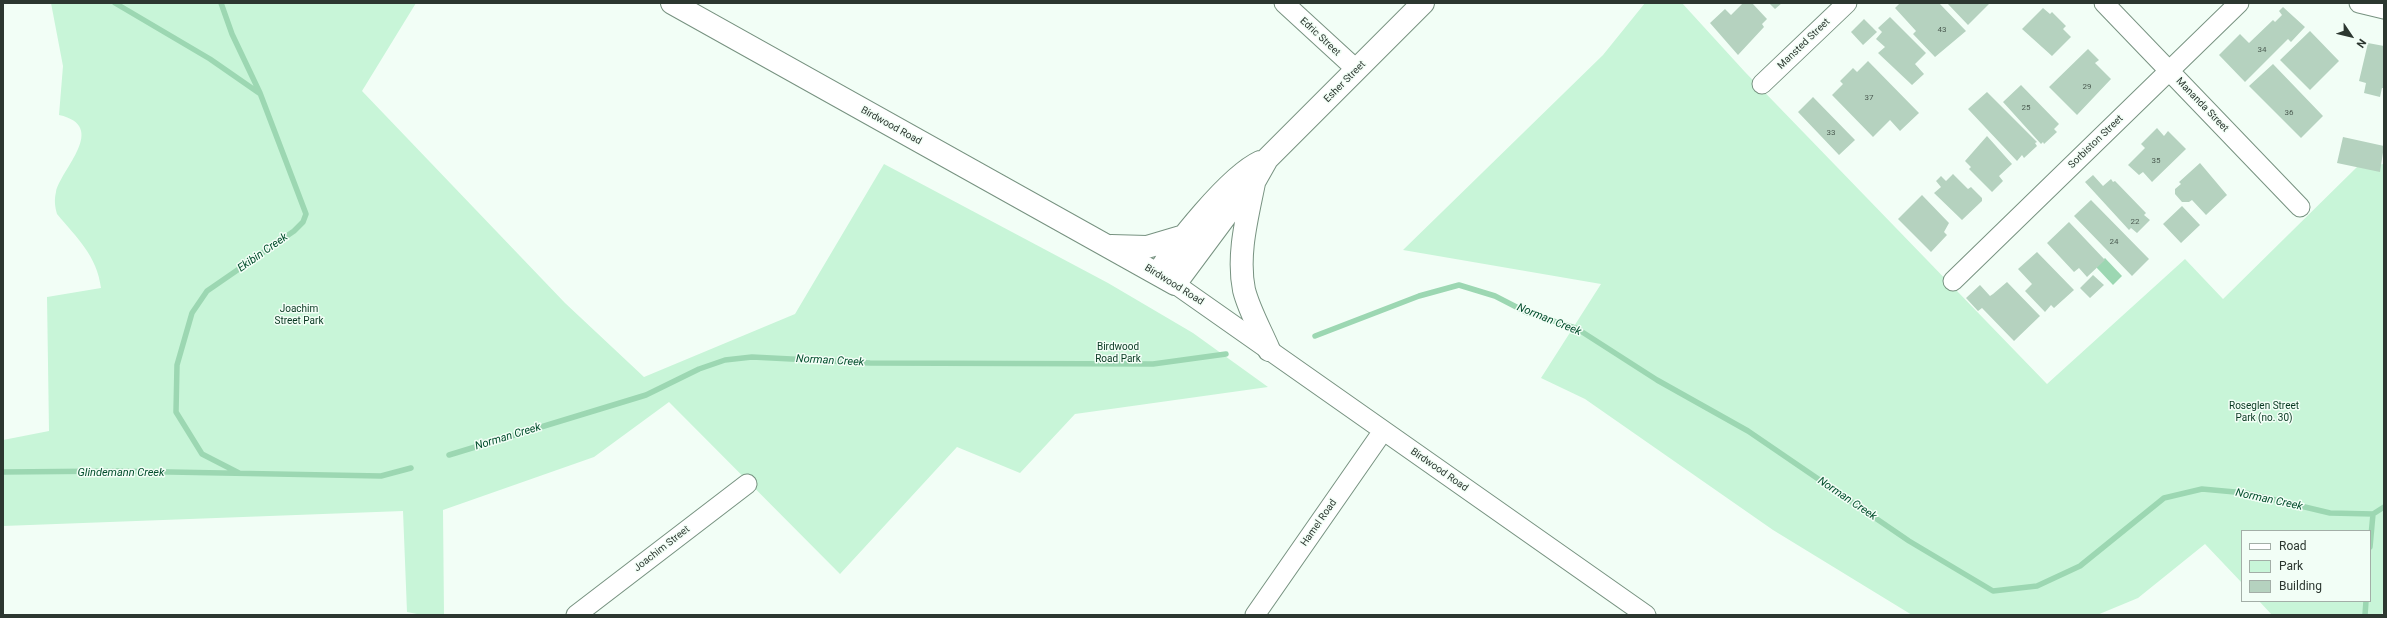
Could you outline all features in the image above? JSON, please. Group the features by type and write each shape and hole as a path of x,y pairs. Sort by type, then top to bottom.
{"main road":[{"name":"Birdwood Road","path":"672,3 1166,279"},
{"name":"Esher Street","path":"1166,279 1184,236 1243,173 1267,159 1423,3"},
{"name":"Esher Street","path":"1166,279 1227,214 1254,182 1267,159"},
{"path":"1254,182 1244,233 1242,264 1245,291 1269,350"},
{"path":"1103,244 1119,248 1147,247 1184,236"}],"street":[{"name":"Edric Street","path":"1284,3 1357,70"},
{"name":"Mansted Street","path":"1762,84 1847,3"},
{"name":"Mananda Street","path":"2104,3 2300,207"},
{"name":"Sorbiston Street","path":"1953,281 2239,3"},
{"path":"2359,3 2384,9"},
{"name":"Birdwood Road","path":"1166,279 1231,322 1383,431 1646,615"},
{"name":"Hamel Road","path":"1255,615 1383,431"},
{"name":"Joachim Street","path":"576,615 747,484"}],"green space":[{"name":"Joachim Street Park","path":"51,3 416,3 362,91 565,303 644,377 795,314 884,164 1108,283 1193,333 1268,387 1075,414 1020,473 957,447 840,574 669,402 594,457 443,510 444,615 422,615 407,612 403,511 3,526 3,440 49,431 47,297 101,288 99,277 91,257 57,214 56,209 56,192 78,149 81,138 80,128 73,121 59,115 63,66"},
{"name":"Roseglen Street Park (no. 30)","path":"1645,3 1682,3 1745,72 2047,384 2185,259 2223,299 2357,167 2384,164 2384,604 2382,615 2272,615 2260,602 2371,602 2371,530 2241,530 2241,582 2205,544 2138,598 2097,615 1912,615 1773,530 1585,399 1541,378 1601,284 1403,250 1603,55"}],"shaded area":[{"path":"2105,258 2122,276 2113,285 2096,267"}],"building":[{"path":"1743,3 1752,3 1767,19 1762,24 1764,27 1738,55 1710,23 1725,9 1731,15"},
{"path":"1769,3 1782,3 1775,9"},
{"path":"1900,3 1939,3 1966,31 1935,57 1913,34 1916,31 1895,8"},
{"path":"1947,3 1990,3 1968,25"},
{"path":"2283,7 2305,27 2291,42 2288,39 2245,82 2219,55 2240,34 2249,43 2273,20 2275,22 2282,15 2279,11"},
{"path":"2043,8 2050,14 2052,12 2066,26 2063,29 2071,37 2052,56 2022,29"},
{"path":"1890,17 1926,53 1915,64 1924,74 1912,85 1878,53 1885,47 1876,39 1882,32 1878,28"},
{"path":"1864,19 1877,32 1863,45 1851,32"},
{"path":"2310,31 2339,61 2310,90 2280,60"},
{"path":"2368,43 2384,46 2384,88 2382,88 2380,97 2364,93 2366,83 2359,81"},
{"path":"2088,49 2099,60 2095,63 2111,79 2077,115 2049,87"},
{"path":"1868,61 1919,113 1900,131 1890,120 1873,137 1832,95 1843,84 1840,81 1853,68 1857,72"},
{"path":"2273,64 2323,116 2301,138 2249,86"},
{"path":"2021,85 2059,124 2054,129 2057,132 2044,144 2043,142 2041,144 2003,102"},
{"path":"1987,92 2037,142 2035,143 2037,146 2024,158 2022,155 2017,161 1968,109"},
{"path":"1813,97 1855,140 1839,155 1798,112"},
{"path":"2157,128 2164,136 2168,131 2186,149 2152,182 2143,172 2139,175 2128,165 2145,148 2141,144"},
{"path":"1987,136 2012,164 1999,176 2003,181 1992,192 1969,169 1971,167 1965,161"},
{"path":"2343,137 2384,146 2380,172 2337,163"},
{"path":"2200,163 2227,195 2206,215 2192,200 2189,202 2182,202 2175,194 2175,189 2181,184 2179,182"},
{"path":"1953,174 1968,189 1971,187 1982,198 1982,201 1962,220 1934,193 1941,187 1936,181 1941,176 1946,181"},
{"path":"2093,175 2103,186 2111,179 2113,182 2115,181 2146,213 2144,215 2150,220 2137,233 2131,228 2129,230 2085,182"},
{"path":"1922,195 1949,223 1944,232 1947,235 1931,252 1898,219"},
{"path":"2091,200 2149,259 2132,276 2074,216"},
{"path":"2182,206 2200,225 2181,243 2163,224"},
{"path":"2069,222 2105,260 2087,277 2079,268 2074,272 2047,243"},
{"path":"2037,252 2074,290 2054,308 2051,305 2045,312 2025,291 2032,284 2018,269"},
{"path":"2093,275 2104,285 2090,298 2080,288"},
{"path":"2007,282 2040,316 2014,341 1982,308 1978,311 1966,298 1980,285 1990,296"}],"waterway":[{"path":"115,3 210,59 259,93"},
{"name":"Ekibin Creek","path":"221,3 232,34 260,93 306,214 303,222 294,231 207,291 192,313 177,365 176,412 202,454 239,473"},
{"name":"Norman Creek","path":"1315,336 1419,296 1459,285 1495,296 1528,313 1576,328 1657,380 1748,431 1909,541 1993,591 2037,586 2080,566 2164,498 2202,489 2246,493 2330,513 2373,514 2384,507"},
{"name":"Norman Creek","path":"449,455 646,395 699,369 725,360 752,357 870,363 1153,364 1226,354"},
{"name":"Glindemann Creek","path":"3,472 117,471 381,476 411,468"},
{"path":"2371,536 2373,514"},
{"path":"2365,615 2366,602"}],"park label":[{"name":"Birdwood Road Park","path":"1118,352"}]}
